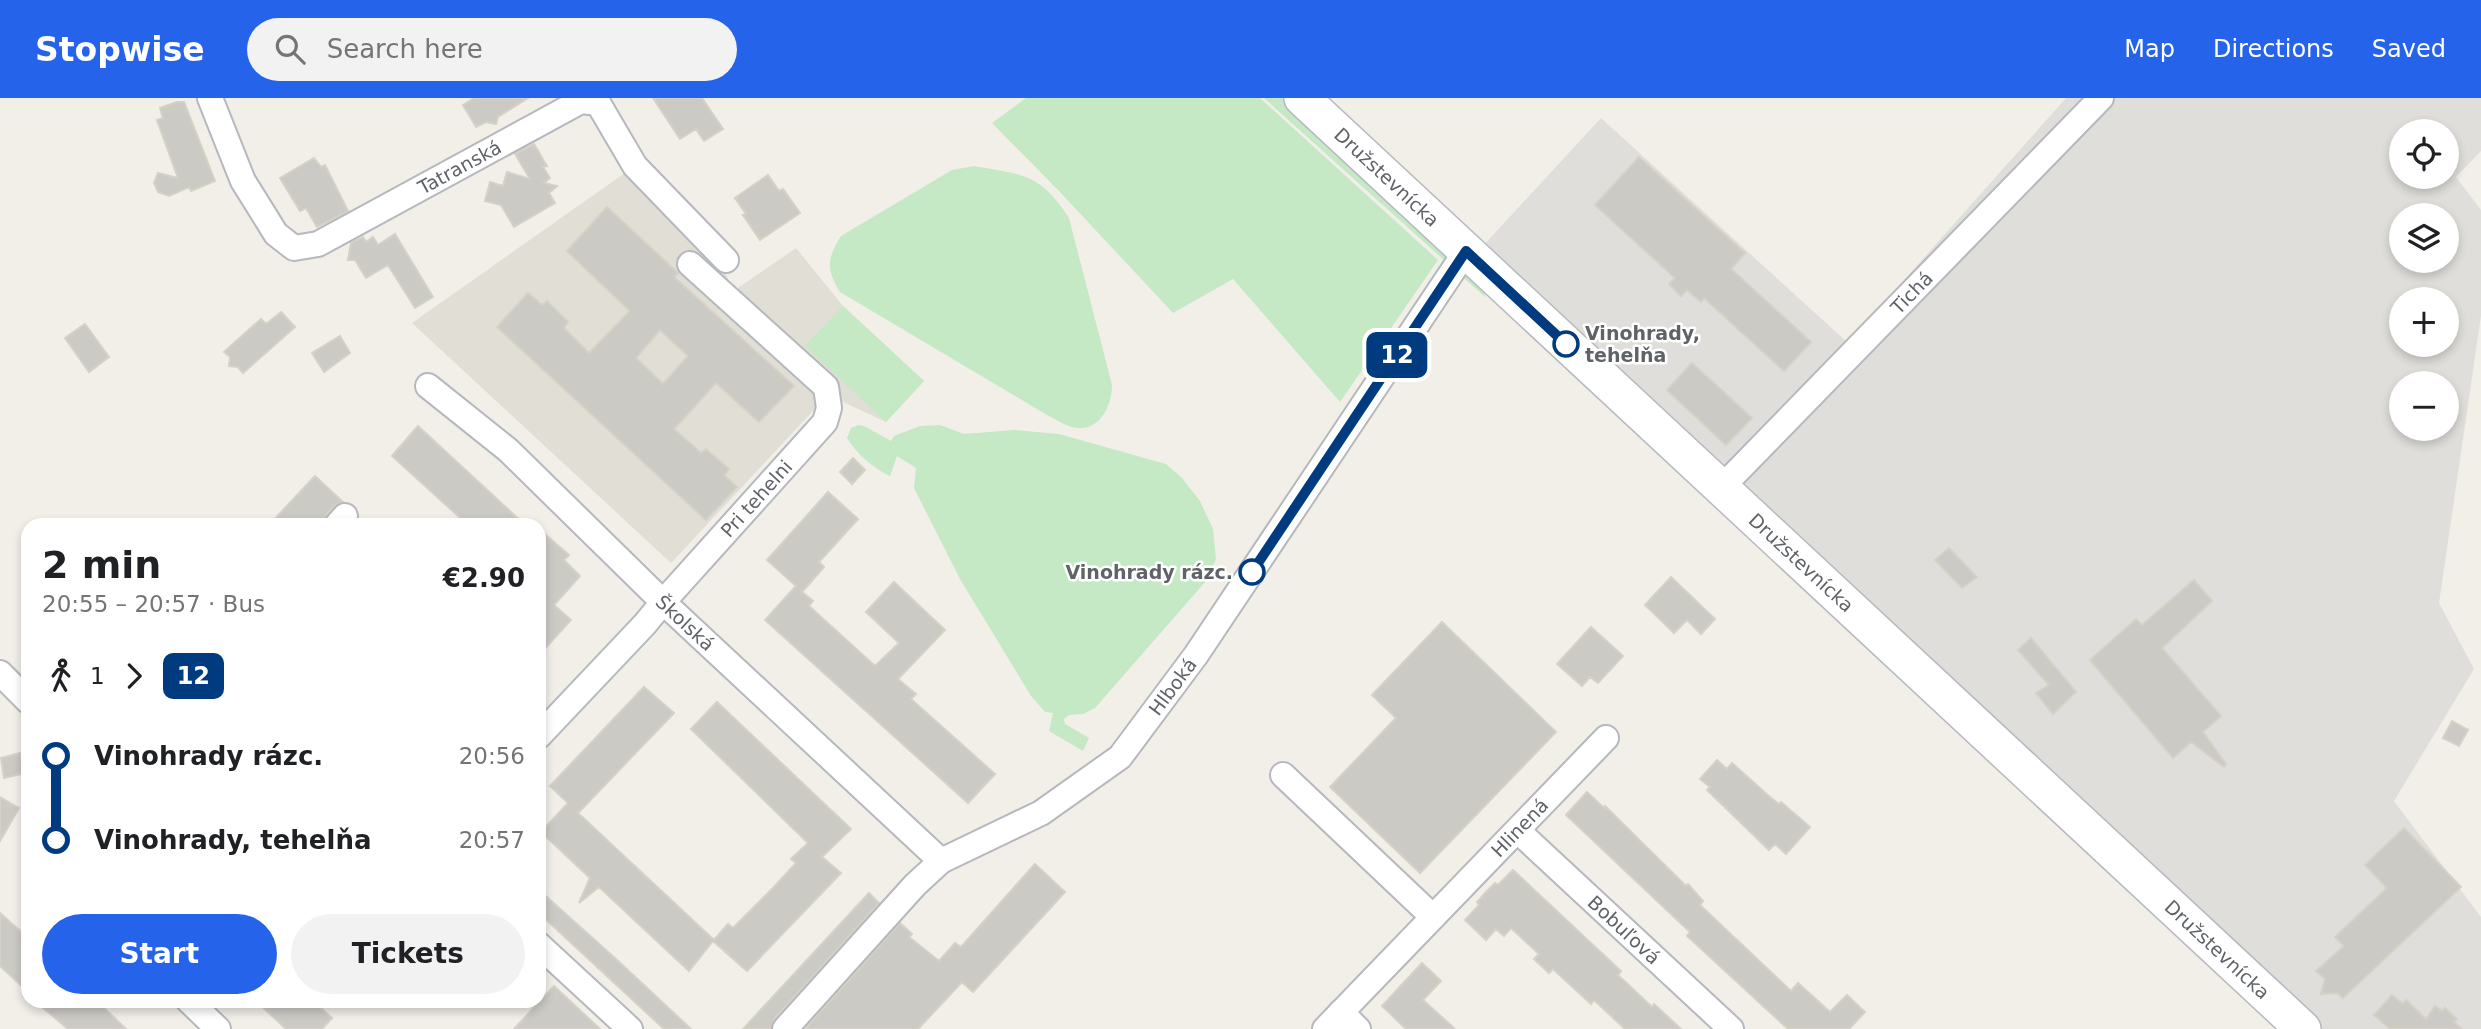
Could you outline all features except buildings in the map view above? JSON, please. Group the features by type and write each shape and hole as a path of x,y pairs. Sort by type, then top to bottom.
{"main road":[{"name":"Družstevnícka","path":"1302,98 2303,1029"}],"street":[{"name":"Tatranská","path":"210,98 243,181 276,234 294,248 318,244 580,101 598,103 635,166 726,260"},
{"name":"Tichá","path":"1721,488 2101,98"},
{"name":"Hlboká","path":"785,1029 915,885 941,861 1041,813 1120,757 1196,655 1466,251"},
{"name":"Pri tehelni","path":"546,729 645,624 799,453 825,422 830,408 826,387 691,264"},
{"name":"Školská","path":"428,386 508,450 663,602 941,861"},
{"path":"0,673 21,694"},
{"name":"Hlinená","path":"1342,1023 1433,917 1606,738"},
{"path":"1283,775 1433,917"},
{"name":"Bobuľová","path":"1518,831 1731,1029"},
{"path":"546,951 630,1029"},
{"path":"196,1008 218,1029"}],"shaded area":[{"path":"2066,98 2481,98 2481,151 2459,174 2459,119 2389,119 2389,189 2459,189 2459,181 2481,210 2481,316 2439,603 2474,669 2394,801 2481,917 2481,1029 2319,1029 1481,248 1601,118 1848,343"},
{"path":"632,168 724,267 732,292 796,248 843,306 924,381 886,422 828,395 671,563 412,323"}],"green space":[{"path":"1026,98 1260,98 1438,260 1340,402 1233,279 1173,313 992,123"},
{"path":"1264,98 1319,98 1481,248 1485,297"},
{"path":"974,166 1029,178 1049,192 1069,218 1112,385 1106,409 1097,422 1090,426 1072,427 1047,415 840,292 835,284 830,264 841,236 952,170"},
{"path":"843,306 924,381 886,422 805,346"},
{"path":"858,425 891,441 894,436 920,426 940,425 964,434 1014,430 1059,434 1166,464 1182,478 1200,501 1213,529 1216,559 1206,581 1095,708 1064,719 1065,724 1089,738 1083,751 1049,731 1053,713 1045,712 1031,696 960,579 914,488 916,468 897,456 890,476 871,464 847,438 851,428"}],"bus line":[{"name":"12","path":"1252,572 1466,251 1566,344"}],"place":[{"name":"Vinohrady, tehelňa","path":"1566,344"},
{"name":"Vinohrady rázc.","path":"1252,572"}]}
